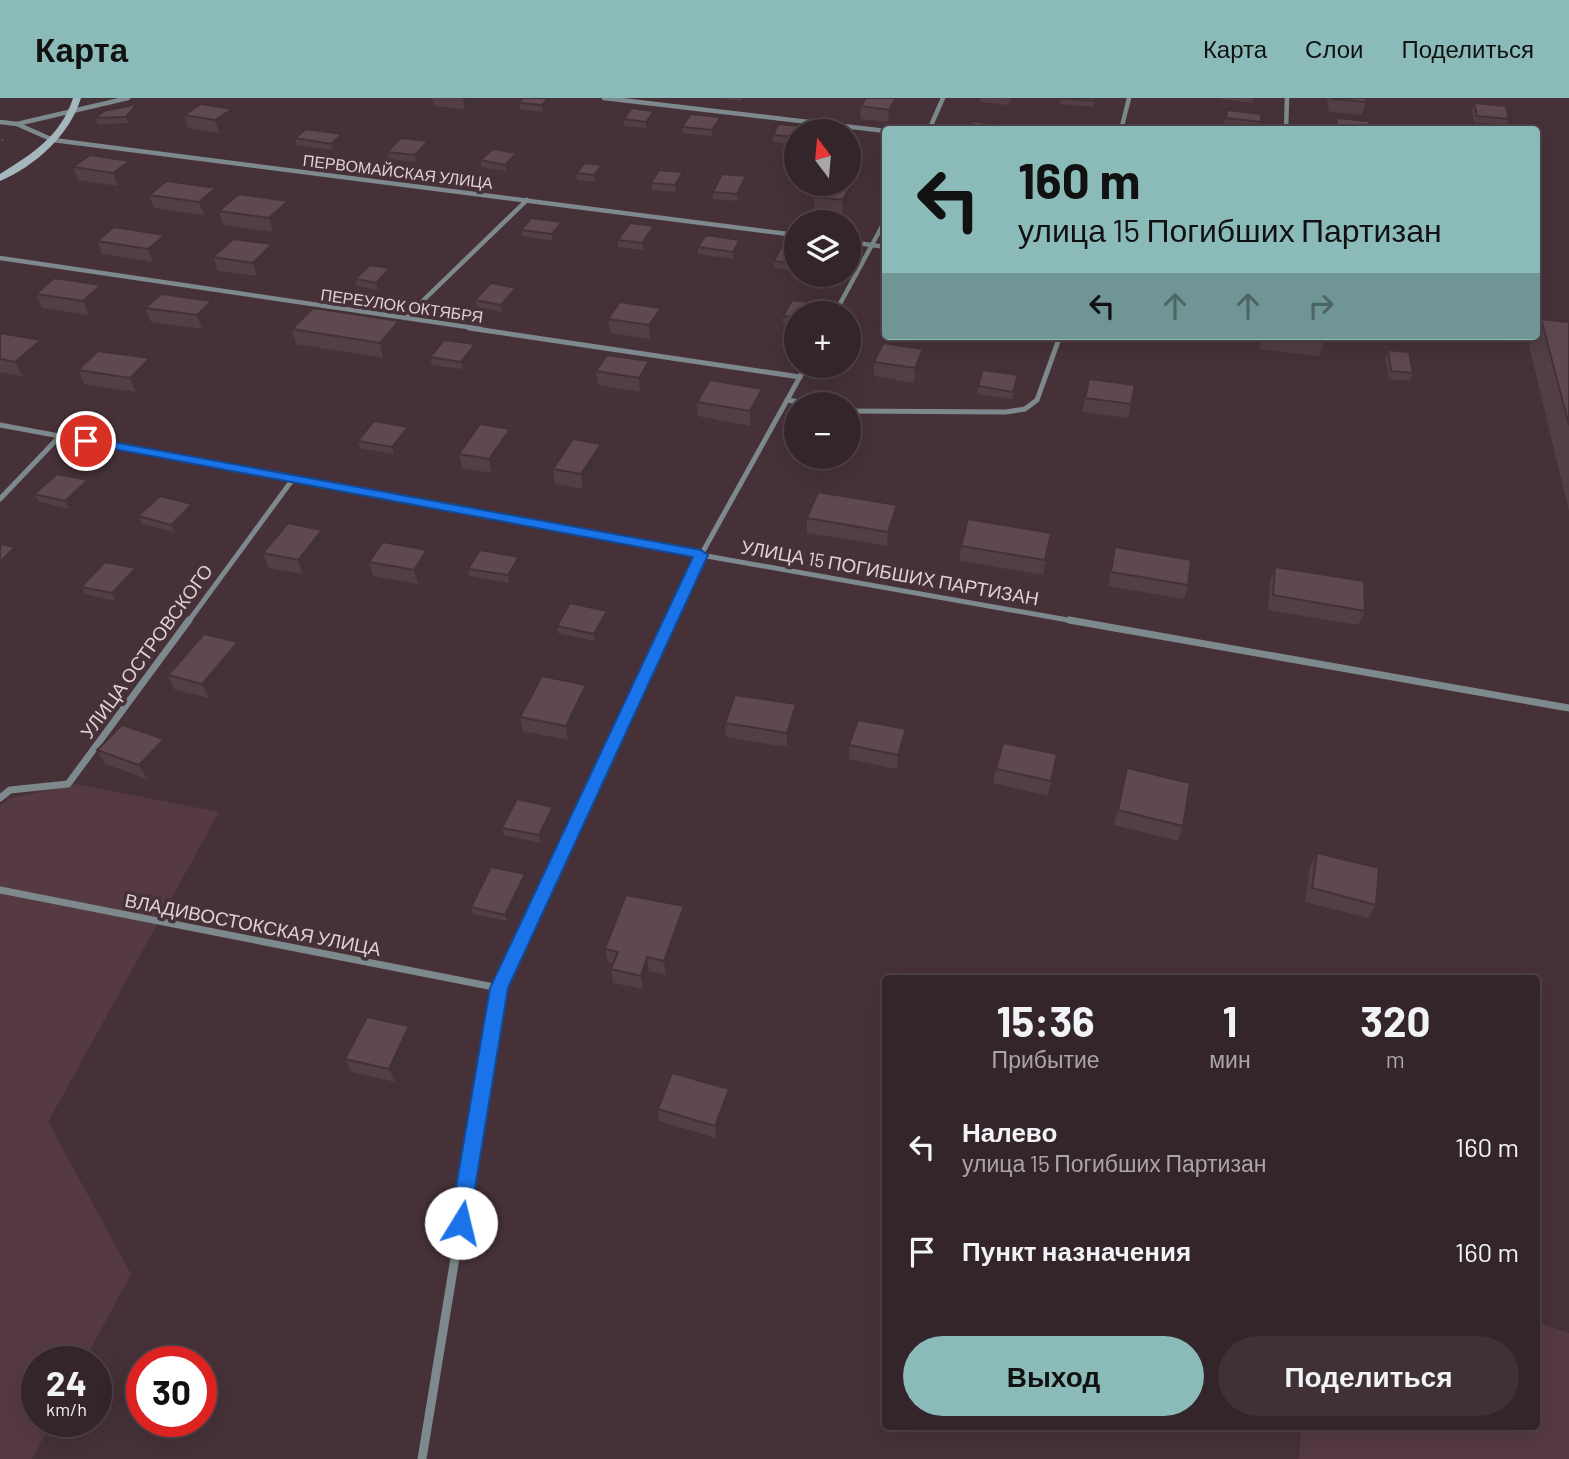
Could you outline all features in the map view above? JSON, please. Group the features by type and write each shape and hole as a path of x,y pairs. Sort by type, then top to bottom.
{"street":[{"path":"0,178 54,140 69,123 77,98"},
{"path":"17,124 128,98"},
{"path":"604,98 882,131"},
{"path":"931,126 943,98"},
{"path":"1122,126 1129,98"},
{"path":"1286,126 1287,98"},
{"name":"ПЕРВОМАЙСКАЯ УЛИЦА","path":"0,122 17,124 54,140 784,233"},
{"path":"405,318 527,200"},
{"path":"842,301 882,227"},
{"path":"861,244 882,246"},
{"name":"ПЕРЕУЛОК ОКТЯБРЯ","path":"0,258 784,375"},
{"path":"861,411 1006,412 1025,409 1037,400 1059,340"},
{"path":"422,1459 499,988 701,555 784,405"},
{"name":"УЛИЦА 15 ПОГИБШИХ ПАРТИЗАН","path":"0,425 701,555 1569,708"},
{"path":"0,499 60,436"},
{"name":"УЛИЦА ОСТРОВСКОГО","path":"0,798 10,790 68,784 293,479"},
{"name":"ВЛАДИВОСТОКСКАЯ УЛИЦА","path":"0,890 499,988"}],"shaded area":[{"path":"77,784 219,812 48,1122 131,1274 92,1346 21,1346 21,1437 44,1437 32,1459 0,1459 0,806 8,799"},
{"path":"1540,1323 1569,1333 1569,1459 1299,1459 1301,1430 1540,1430"}],"building":[{"path":"523,98 548,98 542,105 519,103"},
{"path":"866,98 896,98 889,110 861,106"},
{"path":"1061,98 1095,98 1095,101"},
{"path":"1365,98 1366,102 1333,99"},
{"path":"1474,103 1506,106 1509,119 1477,116"},
{"path":"137,104 126,117 95,118 104,111"},
{"path":"201,104 232,109 215,120 184,115"},
{"path":"632,108 654,111 646,122 624,119"},
{"path":"1227,110 1261,114 1261,122 1226,118"},
{"path":"691,114 721,117 712,130 682,127"},
{"path":"1336,118 1369,121 1370,126 1337,126"},
{"path":"972,121 1002,125 1002,126 970,126"},
{"path":"778,124 784,125 784,136 773,135"},
{"path":"306,129 342,134 331,144 295,138"},
{"path":"401,138 428,141 415,155 387,152"},
{"path":"493,149 517,153 505,165 480,160"},
{"path":"90,155 130,161 113,173 73,167"},
{"path":"585,163 602,165 594,175 576,173"},
{"path":"659,170 683,172 675,185 651,183"},
{"path":"722,174 746,176 737,194 713,192"},
{"path":"167,181 216,188 199,202 149,195"},
{"path":"239,194 288,201 269,218 219,211"},
{"path":"815,196 845,196 843,200"},
{"path":"531,218 562,222 552,234 521,230"},
{"path":"630,223 654,226 642,243 618,240"},
{"path":"114,227 165,235 148,249 97,241"},
{"path":"706,235 740,240 733,252 698,247"},
{"path":"233,239 272,244 253,263 213,257"},
{"path":"781,247 784,247 784,262 774,261"},
{"path":"370,265 390,268 376,283 355,279"},
{"path":"54,278 101,285 83,301 36,294"},
{"path":"491,283 516,288 501,305 475,300"},
{"path":"161,294 212,301 197,315 145,308"},
{"path":"620,302 661,308 649,325 608,319"},
{"path":"313,308 399,321 380,343 292,329"},
{"path":"1541,319 1569,322 1569,425"},
{"path":"0,333 41,340 15,362 0,359"},
{"path":"444,340 475,344 461,362 430,357"},
{"path":"883,343 923,349 915,368 874,362"},
{"path":"1388,350 1409,352 1413,373 1391,371"},
{"path":"98,351 150,358 130,378 78,370"},
{"path":"607,355 649,361 639,378 596,371"},
{"path":"983,370 1018,375 1013,392 978,386"},
{"path":"1089,379 1135,385 1131,404 1085,398"},
{"path":"710,380 762,389 750,411 697,402"},
{"path":"374,421 408,427 392,447 358,441"},
{"path":"480,424 510,429 489,459 459,454"},
{"path":"573,439 601,444 581,474 553,469"},
{"path":"57,474 88,480 65,501 34,494"},
{"path":"818,492 897,505 888,532 807,518"},
{"path":"160,496 192,504 171,525 138,516"},
{"path":"968,519 1051,533 1045,560 961,546"},
{"path":"288,523 322,530 298,560 263,553"},
{"path":"383,542 427,550 414,570 369,562"},
{"path":"0,544 15,547 0,562"},
{"path":"1115,547 1191,560 1188,585 1111,572"},
{"path":"480,550 519,557 508,575 468,569"},
{"path":"105,562 136,568 112,593 81,587"},
{"path":"1275,567 1364,581 1365,611 1273,595"},
{"path":"570,603 607,611 594,634 557,626"},
{"path":"204,634 238,642 202,684 168,675"},
{"path":"542,676 586,685 566,726 520,717"},
{"path":"735,695 796,704 787,733 725,723"},
{"path":"858,720 906,729 898,755 849,745"},
{"path":"122,725 164,739 139,765 97,750"},
{"path":"1003,743 1057,754 1051,781 996,769"},
{"path":"1127,768 1190,783 1183,826 1118,810"},
{"path":"517,799 553,807 539,835 502,828"},
{"path":"1317,853 1379,868 1376,905 1312,888"},
{"path":"491,867 525,874 505,915 471,907"},
{"path":"626,895 684,906 664,961 647,957 641,976 611,969 618,952 605,949"},
{"path":"367,1017 409,1026 389,1069 345,1059"},
{"path":"672,1073 729,1089 715,1126 658,1109"}],"route":[{"path":"86,441 701,555 499,988 461,1223"}]}
